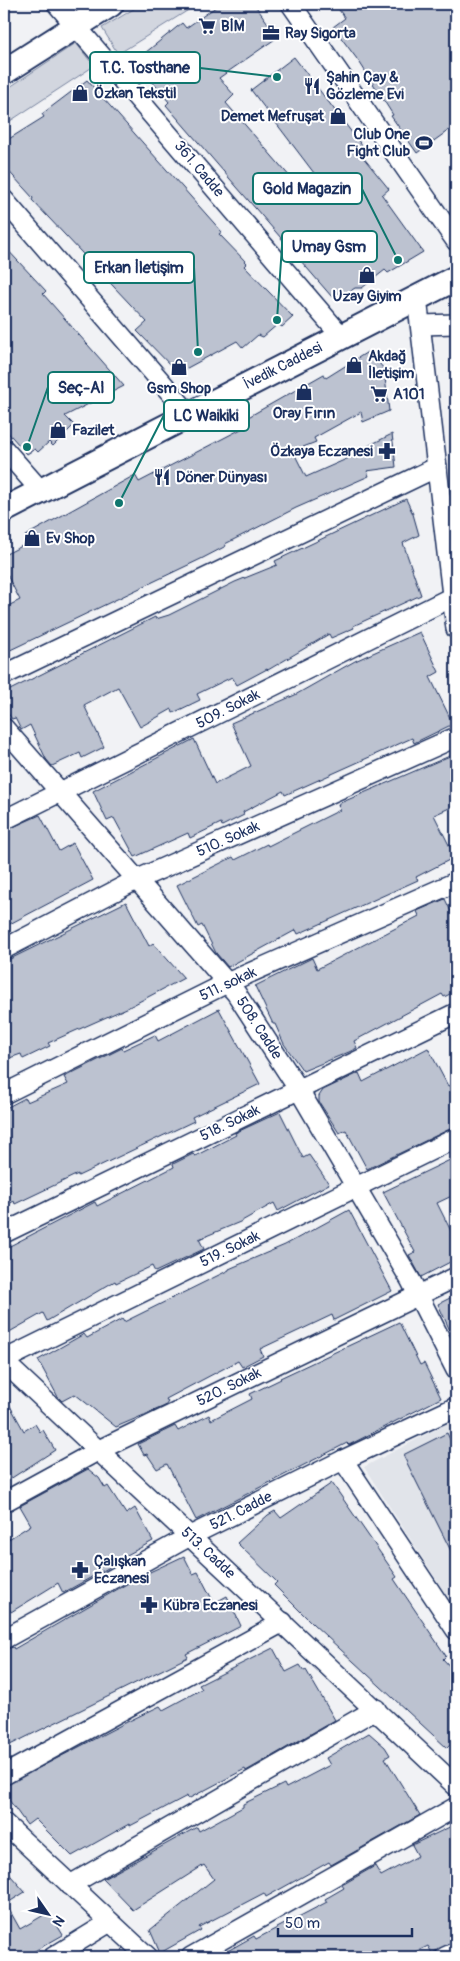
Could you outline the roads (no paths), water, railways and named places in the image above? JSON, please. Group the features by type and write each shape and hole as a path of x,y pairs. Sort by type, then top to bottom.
{"main road":[{"path":"4,72 112,4"},
{"name":"İvedik Caddesi","path":"4,510 456,278"}],"street":[{"name":"361. Cadde","path":"57,4 341,336"},
{"path":"291,4 456,241"},
{"path":"4,200 189,414"},
{"path":"417,298 456,629"},
{"path":"420,325 456,324"},
{"path":"4,449 41,491"},
{"path":"4,675 437,467"},
{"name":"509. Sokak","path":"4,820 452,596"},
{"name":"508. Cadde","path":"4,728 236,993 299,1090 356,1187 418,1295 456,1370"},
{"name":"510. Sokak","path":"4,949 136,880 456,737"},
{"name":"511. sokak","path":"4,1094 227,983 456,882"},
{"name":"518. Sokak","path":"4,1232 456,1014"},
{"name":"519. Sokak","path":"4,1361 456,1138"},
{"name":"520. Sokak","path":"4,1502 99,1450 456,1277"},
{"name":"513. Cadde","path":"4,1361 456,1786"},
{"name":"521. Cadde","path":"4,1639 190,1536 343,1460 456,1407"},
{"path":"343,1460 456,1630"},
{"path":"4,1775 283,1622"},
{"path":"70,1885 376,1709"},
{"path":"191,1957 456,1807"},
{"path":"7,1832 70,1885 148,1957"},
{"path":"53,1957 110,1922"},
{"path":"446,1957 456,1952"}],"place":[{"name":"BİM","path":"207,26"},
{"name":"Ray Sigorta","path":"271,33"},
{"name":"T.C. Tosthane","path":"277,77"},
{"name":"Şahin Çay & Gözleme Evi","path":"312,86"},
{"name":"Özkan Tekstil","path":"80,93"},
{"name":"Demet Mefruşat","path":"338,116"},
{"name":"Club One Fight Club","path":"424,143"},
{"name":"Gold Magazin","path":"398,260"},
{"name":"Uzay Giyim","path":"367,275"},
{"name":"Umay Gsm","path":"277,320"},
{"name":"Erkan İletişim","path":"198,352"},
{"name":"Akdağ İletişim","path":"354,365"},
{"name":"Gsm Shop","path":"179,367"},
{"name":"Oray Fırın","path":"304,392"},
{"name":"A101","path":"379,394"},
{"name":"Fazilet","path":"58,430"},
{"name":"Seç-Al","path":"27,447"},
{"name":"Özkaya Eczanesi","path":"387,451"},
{"name":"Döner Dünyası","path":"162,477"},
{"name":"LC Waikiki","path":"119,503"},
{"name":"Ev Shop","path":"32,538"},
{"name":"Çalışkan Eczanesi","path":"80,1570"},
{"name":"Kübra Eczanesi","path":"149,1605"}]}
